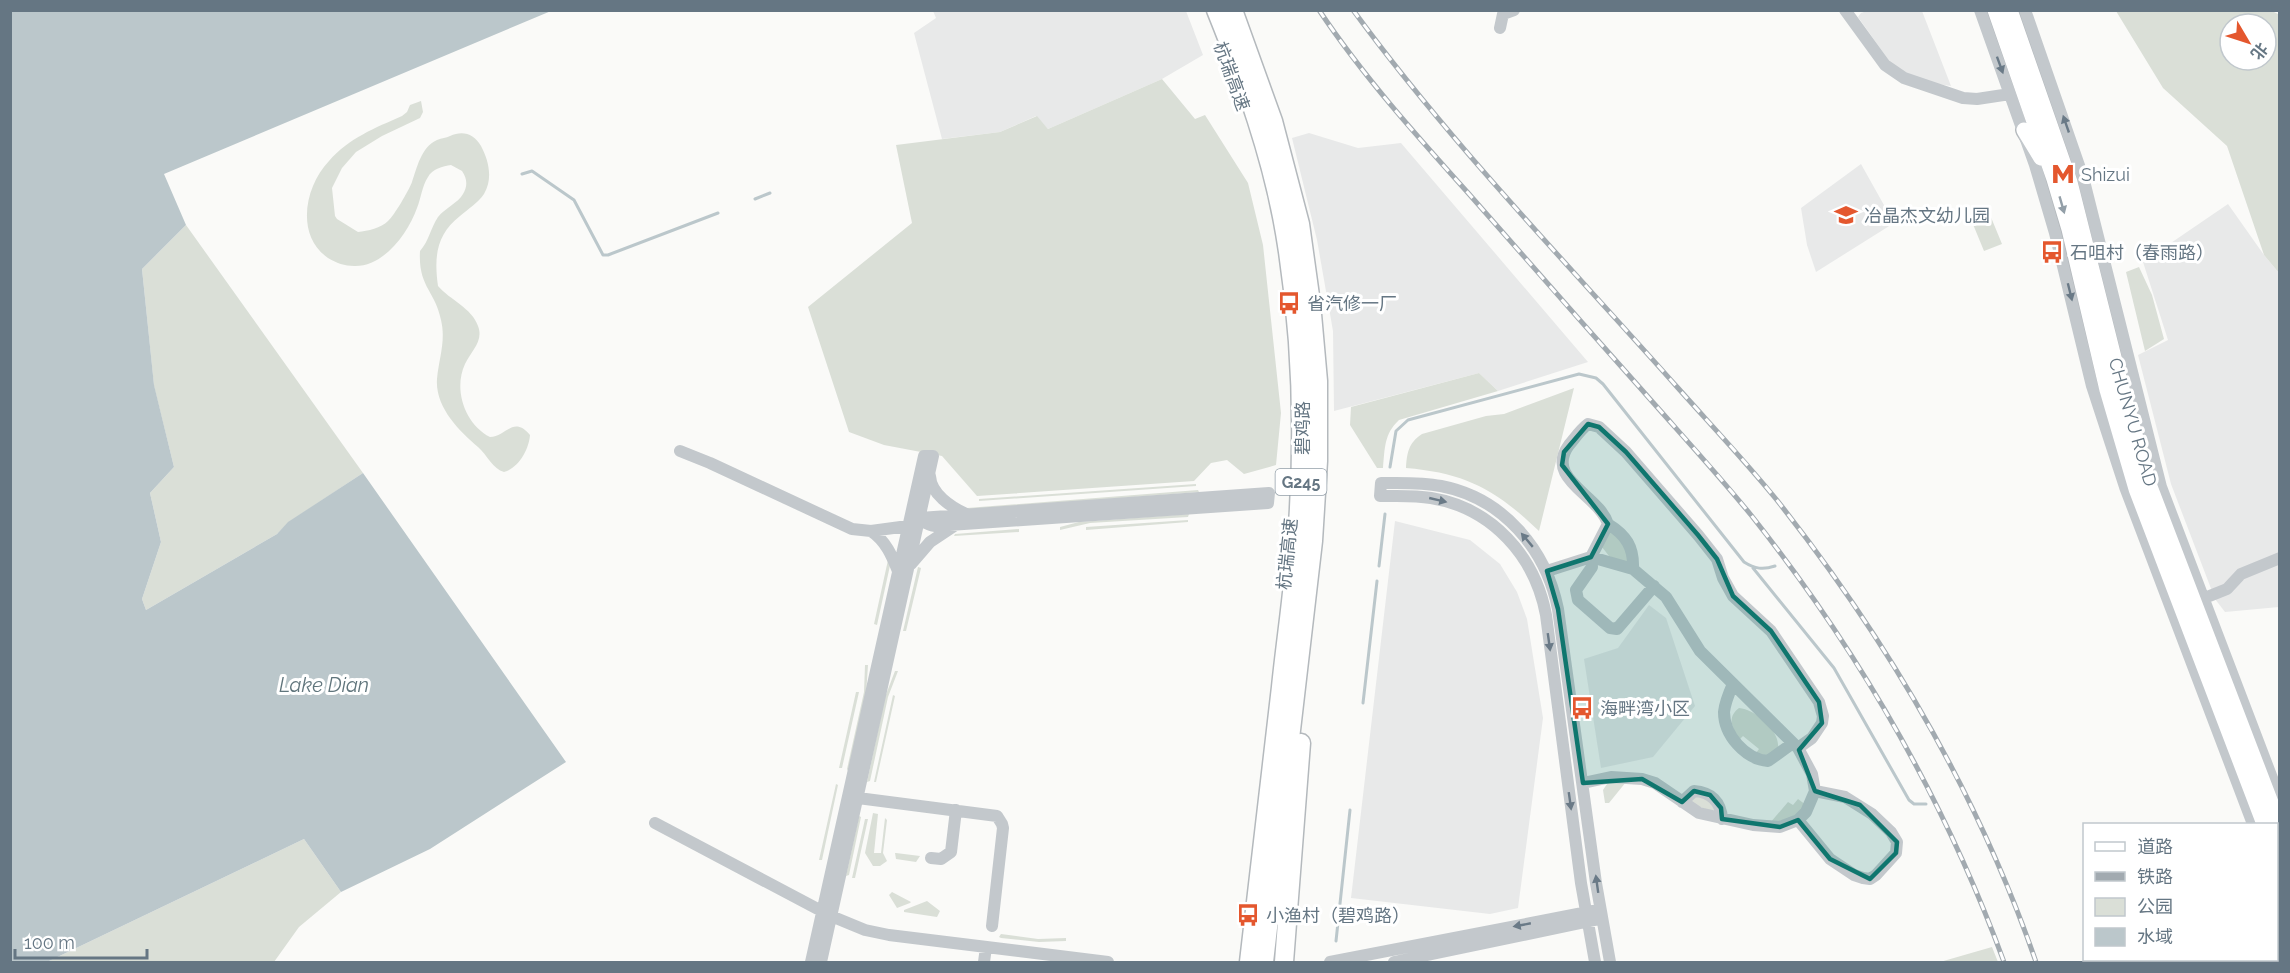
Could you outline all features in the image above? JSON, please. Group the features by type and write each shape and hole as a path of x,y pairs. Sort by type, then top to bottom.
{"highway":[{"name":"杭瑞高速","path":"1208,10 1242,102 1269,196 1285,280 1294,380 1294,483 1250,888 1239,963"},
{"name":"碧鸡路","path":"1216,10 1248,94 1285,230 1296,306 1302,383 1302,462 1297,541 1250,963"},
{"name":"碧鸡路","path":"1233,10 1273,121 1300,224 1311,303 1318,381 1318,461 1313,541 1264,963"},
{"name":"杭瑞高速","path":"1242,10 1272,92 1300,189 1315,267 1324,338 1327,409 1324,516 1274,963"},
{"path":"1284,963 1304,703"}],"main road":[{"name":"CHUNYU ROAD","path":"1995,10 2069,229 2107,390 2136,489 2268,823"},
{"name":"CHUNYU ROAD","path":"2010,10 2070,182 2123,396 2149,484 2268,823"},
{"path":"2024,130 2054,179"}],"street":[{"path":"1500,28 1503,14 1514,10"},
{"path":"1845,10 1885,65 1904,78 1963,98 1985,99 2010,94"},
{"path":"1980,10 2024,130 2055,233 2092,386 2140,530 2268,823"},
{"path":"2025,10 2083,177 2161,487 2280,799"},
{"path":"1633,569 1634,559 1630,545 1619,531 1608,524 1602,511 1569,479 1562,465 1564,452 1588,424 1599,427 1626,452 1717,559 1723,578 1733,596 1771,631 1819,702 1823,716 1822,723 1812,738 1768,761 1754,758 1738,745 1726,725 1724,711 1733,684"},
{"path":"680,451 852,529 871,531 908,526"},
{"path":"811,963 827,914 858,798 904,569 905,539 924,456 933,456 920,518 904,569 827,914 821,963"},
{"path":"930,472 930,482 963,519"},
{"path":"1595,963 1546,615 1541,592 1532,570 1504,534 1484,518 1465,508 1430,498 1380,496 1381,483 1442,486 1481,501 1504,516 1524,536 1547,571 1558,609 1610,963"},
{"path":"904,569 938,535 963,519 1269,493 1268,503 963,519 920,518 914,523 905,539"},
{"path":"913,503 920,518"},
{"path":"1608,524 1591,557 1592,567 1578,585 1576,596 1581,604 1610,628 1617,629 1622,626 1654,586"},
{"path":"871,531 883,542 904,569"},
{"path":"1547,571 1591,557 1633,569 1654,586 1672,606 1700,651 1795,746 1812,774 1815,791 1806,812 1798,820 1780,827 1753,825 1699,813 1654,783 1642,779 1611,777 1583,783"},
{"path":"2202,599 2227,588 2241,574 2280,558"},
{"path":"1682,802 1694,790 1710,795 1721,808 1722,819"},
{"path":"1798,820 1830,859 1854,875 1870,879 1896,853 1898,842 1872,814 1845,797 1815,791"},
{"path":"858,798 993,814 1002,824 992,926"},
{"path":"931,858 941,859 951,852 956,810"},
{"path":"655,824 827,914 865,930 1108,963"},
{"path":"1394,963 1601,914"},
{"path":"1330,963 1587,917"},
{"path":"984,963 986,947"}],"highlighted area":[{"path":"1588,424 1599,427 1626,452 1698,535 1717,559 1733,596 1771,631 1819,702 1822,723 1799,750 1815,791 1860,805 1897,842 1896,853 1870,879 1830,859 1798,820 1780,827 1722,819 1721,808 1710,795 1694,791 1682,802 1642,779 1583,783 1558,609 1547,571 1591,557 1608,524 1562,465 1564,452"}],"shaded area":[{"path":"933,11 1186,11 1203,55 1162,79 1048,129 1036,116 1000,132 942,139 914,33 936,18"},
{"path":"1867,11 1922,11 1951,86 1924,82 1901,72 1890,62 1858,17"},
{"path":"1309,133 1358,148 1401,143 1588,362 1498,391 1479,373 1334,411 1333,331 1317,240 1292,138"},
{"name":"冶晶杰文幼儿园","path":"1861,164 1894,223 1816,272 1807,245 1801,208"},
{"path":"2228,204 2279,273 2279,607 2225,612 2215,599 2171,484 2138,355 2168,340 2143,262"},
{"path":"1395,521 1470,540 1500,564 1517,592 1527,619 1543,718 1518,908 1490,914 1351,898"},
{"path":"1649,605 1666,618 1695,706 1653,757 1601,768 1584,659 1618,648"}],"green space":[{"path":"2116,11 2274,12 2218,12 2218,72 2278,72 2278,14 2280,15 2279,273 2264,255 2227,146 2163,88"},
{"path":"1162,79 1195,119 1205,115 1248,183 1263,245 1281,413 1276,465 1244,474 1227,460 1211,463 1194,481 977,496 942,456 884,445 849,432 808,307 912,223 896,145 1000,132 1037,116 1048,129"},
{"path":"421,101 423,112 420,118 382,136 356,152 342,168 332,188 335,216 358,232 382,226 391,218 401,203 412,182 420,158 432,143 464,133 472,136 481,146 489,170 487,188 479,200 446,231 441,239 436,266 438,286 471,314 478,326 478,341 465,364 460,385 468,415 481,431 490,437 514,427 524,429 530,435 528,446 519,462 504,472 493,465 456,426 444,409 437,389 442,328 435,302 424,281 420,251 438,217 465,191 466,182 462,171 451,165 432,172 424,184 413,218 401,238 385,255 365,265 347,265 328,258 311,237 307,224 309,197 314,183 329,161 354,140 402,116 410,105"},
{"path":"2042,172 2050,190 2061,229 2098,386"},
{"path":"1988,210 2002,244 1984,251 1970,217"},
{"path":"186,225 363,473 289,522 277,534 146,610 142,599 161,542 150,493 174,467 154,386 142,269"},
{"path":"2139,267 2152,295 2164,339 2145,351 2126,272"},
{"path":"1479,373 1498,391 1399,420 1388,436 1383,468 1377,468 1350,425 1351,407"},
{"path":"1574,388 1539,531 1509,505 1479,486 1446,474 1406,468 1411,445 1422,434 1486,416 1504,414"},
{"path":"1196,484 1196,486 979,501 979,499"},
{"path":"1198,490 1199,492 968,510 967,508"},
{"path":"1189,514 1188,517 1090,523 1060,530 1060,527 1079,522"},
{"path":"1188,520 1188,522 1086,530 1086,527"},
{"path":"1019,529 1019,532 954,536 955,534"},
{"path":"1610,531 1620,535 1629,561 1623,562 1609,556 1602,547"},
{"path":"888,560 891,561 877,625 874,624"},
{"path":"918,567 921,568 906,631 903,631"},
{"path":"865,665 868,665 866,695 848,771 864,692"},
{"path":"895,671 898,671 888,697 870,781 867,782 885,697"},
{"path":"856,692 859,692 842,768 839,768"},
{"path":"893,695 895,696 876,782 874,782"},
{"path":"1739,708 1759,717 1775,734 1778,747 1769,756 1756,753 1759,749 1743,736 1739,740 1732,719"},
{"path":"1609,781 1626,782 1609,803 1605,803 1603,790"},
{"path":"836,784 838,785 822,860 819,860"},
{"path":"1698,794 1717,807 1712,812 1693,804 1689,798"},
{"path":"1798,799 1806,805 1798,813 1770,823 1788,802 1793,805"},
{"path":"873,813 878,814 874,853 881,853 885,818 887,820 883,853 887,861 880,866 873,866 865,853"},
{"path":"859,816 861,817 849,875 846,876"},
{"path":"865,819 868,819 855,878 852,878"},
{"path":"304,839 341,892 299,927 274,962 47,962"},
{"path":"895,853 920,856 916,862 896,859"},
{"path":"892,892 911,902 897,908 889,895"},
{"path":"927,901 940,911 937,917 904,912 904,910"},
{"path":"1001,934 1038,939 1066,938 1066,941 1039,942 1001,938 999,937"},
{"path":"1992,947 1998,962 1940,962"}],"water":[{"name":"Lake Dian","path":"10,11 551,11 164,174 186,225 142,269 154,385 174,467 150,493 161,542 142,599 146,610 277,534 288,522 363,473 566,762 430,849 341,892 304,839 47,962 10,962"}],"waterway":[{"path":"522,174 532,171 574,200 603,255 718,213"},
{"path":"755,199 770,193"},
{"path":"1390,467 1396,431 1408,420 1579,374 1596,378 1744,562 1759,568 1775,566"},
{"path":"1379,566 1385,514"},
{"path":"1753,568 1834,668 1909,800 1914,804 1926,804"},
{"path":"1363,703 1377,581"},
{"path":"1336,941 1350,810"}],"railway":[{"path":"1319,10 1354,58 1429,150 1724,483 1790,566 1863,673 1926,785 1955,843 2004,962"},
{"path":"1353,10 1470,156 1776,499 1855,606 1926,720 1957,778 2013,900 2036,962"}],"place":[{"name":"Shizui","path":"2063,174"},
{"name":"冶晶杰文幼儿园","path":"1846,215"},
{"name":"石咀村（春雨路）","path":"2052,252"},
{"name":"省汽修一厂","path":"1289,303"},
{"name":"海畔湾小区","path":"1582,708"},
{"name":"小渔村（碧鸡路）","path":"1248,915"}]}
